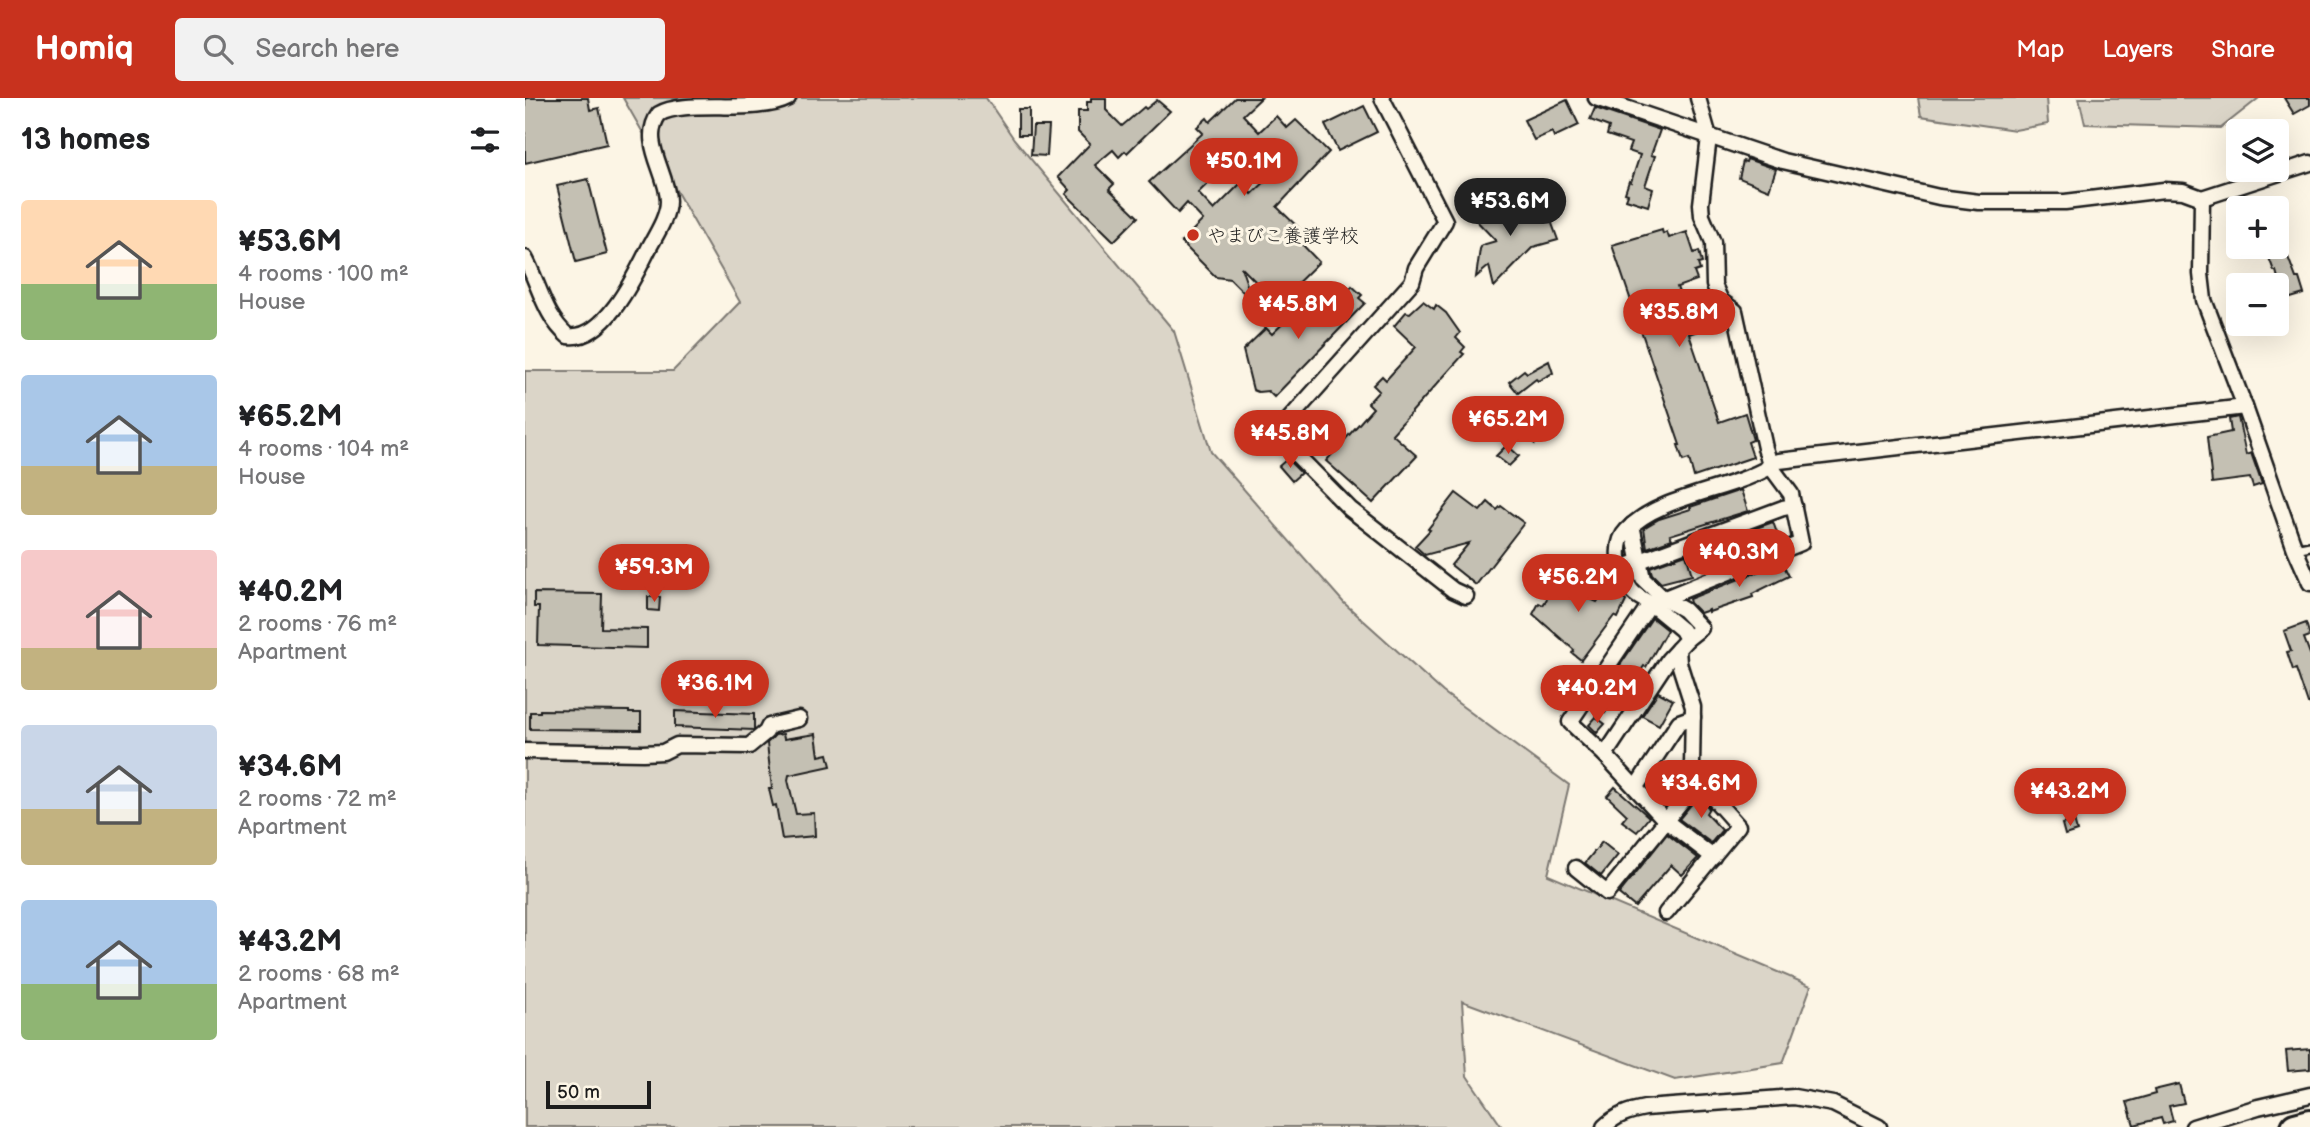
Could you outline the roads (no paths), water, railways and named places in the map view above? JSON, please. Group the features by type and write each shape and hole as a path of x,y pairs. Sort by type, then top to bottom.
{"highway":[{"path":"2295,1127 2310,1123"}],"street":[{"path":"525,258 558,326 568,336 582,335 619,304 668,208 667,190 652,143 652,134 659,114 668,107 693,99 774,103 788,98"},
{"path":"1383,98 1445,221 1416,268 1412,282 1276,434 1350,509 1453,590 1466,596"},
{"path":"1596,98 1783,161 1957,200 2065,202 2164,190 2183,191 2202,198 2310,163"},
{"path":"1698,98 1709,137 1701,204 1702,216 1713,242 1714,285 1721,300 1735,311 1771,467 1791,494 1801,543 1657,601 1570,722 1605,755 1666,821 1713,857"},
{"path":"2202,198 2203,300 2302,548 2310,583"},
{"path":"1657,601 1633,592 1621,568 1621,538 1632,525 1662,508 1771,467 1779,461 2245,407"},
{"path":"1621,568 1794,506"},
{"path":"1632,525 1643,579 1657,601 1682,630 1683,644 1679,663 1693,707 1692,766 1698,781 1738,826 1666,913"},
{"path":"1605,755 1668,660 1683,644"},
{"path":"1636,787 1679,722 1693,717"},
{"path":"525,751 643,753 663,752 677,745 749,746 766,732 769,726 799,719"},
{"path":"1576,868 1607,893 1698,781"},
{"path":"2193,1127 2258,1107 2310,1096"},
{"path":"1604,1127 1612,1119 1627,1112 1646,1108 1794,1097 1833,1104 1879,1127"}],"place":[{"name":"やまびこ養護学校","path":"1193,235"}]}
